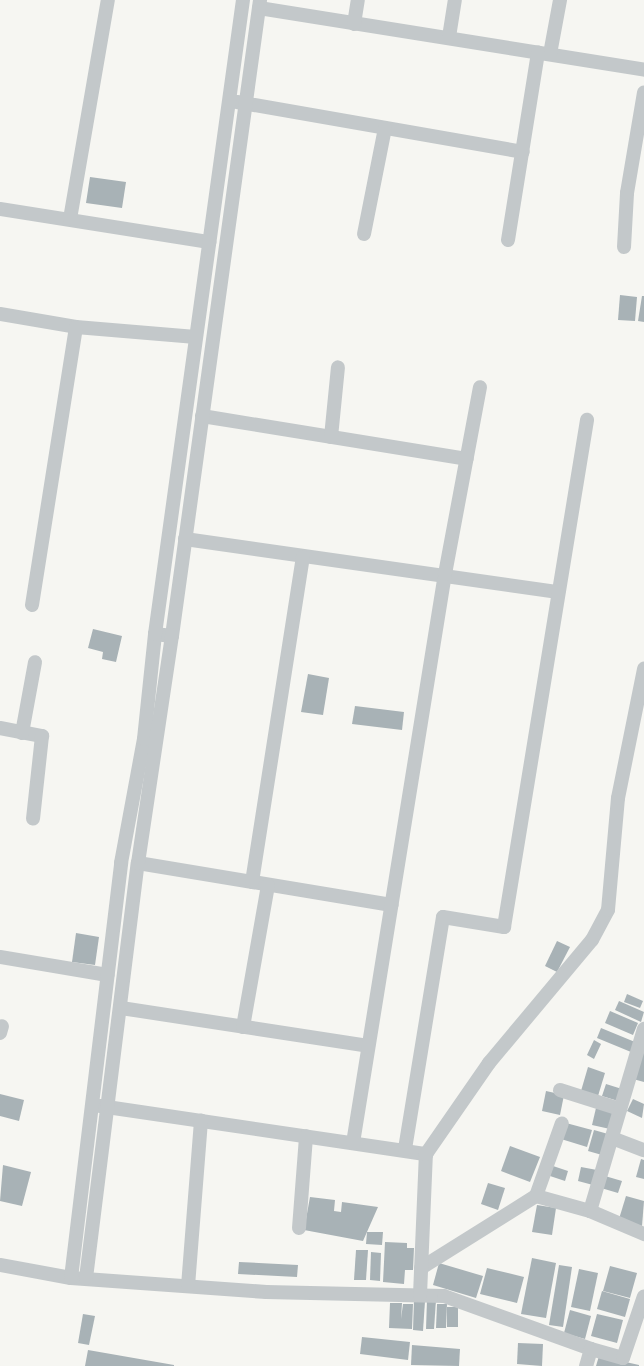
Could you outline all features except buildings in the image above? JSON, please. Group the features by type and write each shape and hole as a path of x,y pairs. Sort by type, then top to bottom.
{"street":[{"path":"70,219 108,0"},
{"path":"86,1278 138,863 150,740 155,634 243,0"},
{"path":"354,24 358,0"},
{"path":"448,37 455,0"},
{"path":"508,240 522,152 544,53 560,0"},
{"path":"71,1278 121,863 150,740 172,636 259,4 354,24 448,37 644,70"},
{"path":"624,247 627,193 644,92"},
{"path":"229,100 522,152"},
{"path":"364,234 385,128"},
{"path":"0,209 210,242"},
{"path":"0,314 76,327 196,337"},
{"path":"32,605 76,327"},
{"path":"331,437 338,367"},
{"path":"353,1143 445,574 480,387"},
{"path":"202,416 467,459"},
{"path":"405,1149 443,917 504,927 587,420"},
{"path":"185,539 303,557 445,574 558,592"},
{"path":"252,882 303,557"},
{"path":"155,634 172,636"},
{"path":"22,732 35,662"},
{"path":"420,1295 426,1154 488,1063 592,940 608,910 618,798 644,669"},
{"path":"0,728 42,736 33,819"},
{"path":"138,863 392,905"},
{"path":"243,1027 268,884"},
{"path":"0,957 108,975"},
{"path":"121,1008 368,1046"},
{"path":"590,1211 620,1109 642,1045 644,1028"},
{"path":"560,1090 620,1109"},
{"path":"92,1105 353,1143 405,1149 426,1154"},
{"path":"188,1286 201,1121"},
{"path":"421,1268 536,1196 562,1123"},
{"path":"299,1228 306,1136"},
{"path":"612,1138 644,1150"},
{"path":"536,1196 590,1211 644,1234"},
{"path":"0,1265 71,1278 188,1286 444,1296 592,1349 623,1358 644,1296"},
{"path":"586,1366 592,1349"}]}
